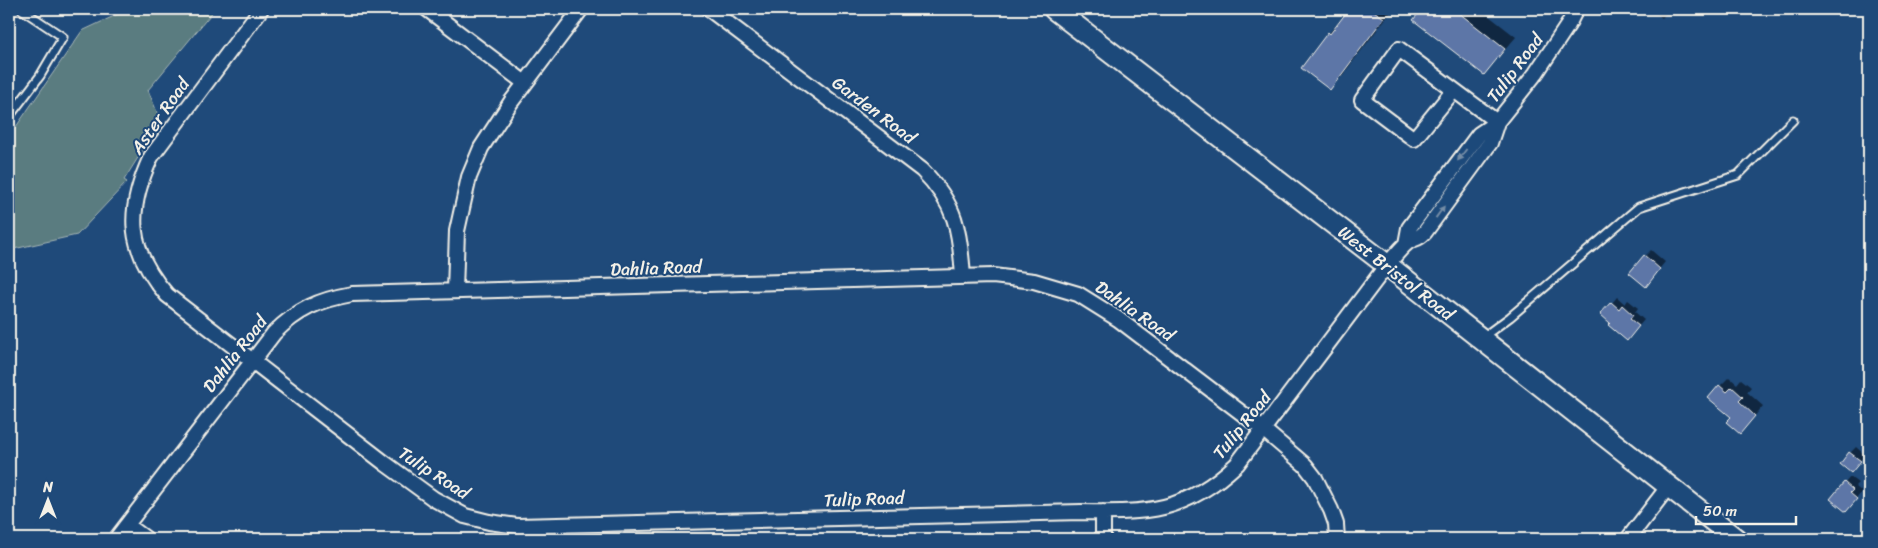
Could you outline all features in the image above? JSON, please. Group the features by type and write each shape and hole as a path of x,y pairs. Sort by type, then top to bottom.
{"main road":[{"name":"West Bristol Road","path":"1054,9 1387,265 1736,539"}],"street":[{"name":"Aster Road","path":"252,361 167,295 152,278 142,259 137,243 134,211 141,179 151,157 261,9"},
{"path":"427,9 525,83"},
{"path":"455,292 456,230 469,177 489,133 581,9"},
{"name":"Garden Road","path":"709,9 922,170 936,183 951,207 956,222 961,247 962,277"},
{"name":"Tulip Road","path":"252,361 426,493 465,516 490,522 517,526 586,525 1125,512 1168,507 1199,494 1225,476 1238,464 1387,265 1406,244 1409,228 1451,170 1479,134 1497,122 1549,55 1568,26 1576,9"},
{"path":"1454,90 1414,139 1362,100 1399,49 1497,122"},
{"name":"Dahlia Road","path":"116,539 274,333 297,312 328,299 352,294 993,276 1034,281 1078,294 1118,319 1264,430 1305,465 1315,478 1331,510 1338,539"},
{"path":"1628,539 1668,487"},
{"path":"1103,512 1103,539"},
{"path":"127,525 146,539"},
{"path":"586,525 586,539"}],"lane":[{"path":"9,117 40,76 63,38 21,9"},
{"path":"1481,339 1510,317 1639,207 1738,175 1793,120"}],"green space":[{"path":"129,9 215,9 148,90 159,117 156,129 124,180 127,182 77,235 9,250 9,137 82,31"}],"building":[{"path":"1349,9 1371,9 1384,18 1330,90 1301,68 1328,32 1330,34"},
{"path":"1422,9 1454,9 1505,49 1484,75 1413,20"},
{"path":"1644,255 1660,269 1646,287 1629,273"},
{"path":"1611,302 1619,309 1622,305 1633,315 1630,319 1639,326 1627,341 1608,325 1610,323 1600,314"},
{"path":"1719,385 1727,392 1732,387 1743,397 1739,401 1755,416 1740,434 1726,422 1731,417 1708,398"},
{"path":"1849,452 1861,461 1851,473 1840,464"},
{"path":"1844,482 1853,490 1850,493 1857,499 1846,512 1830,499"}]}
